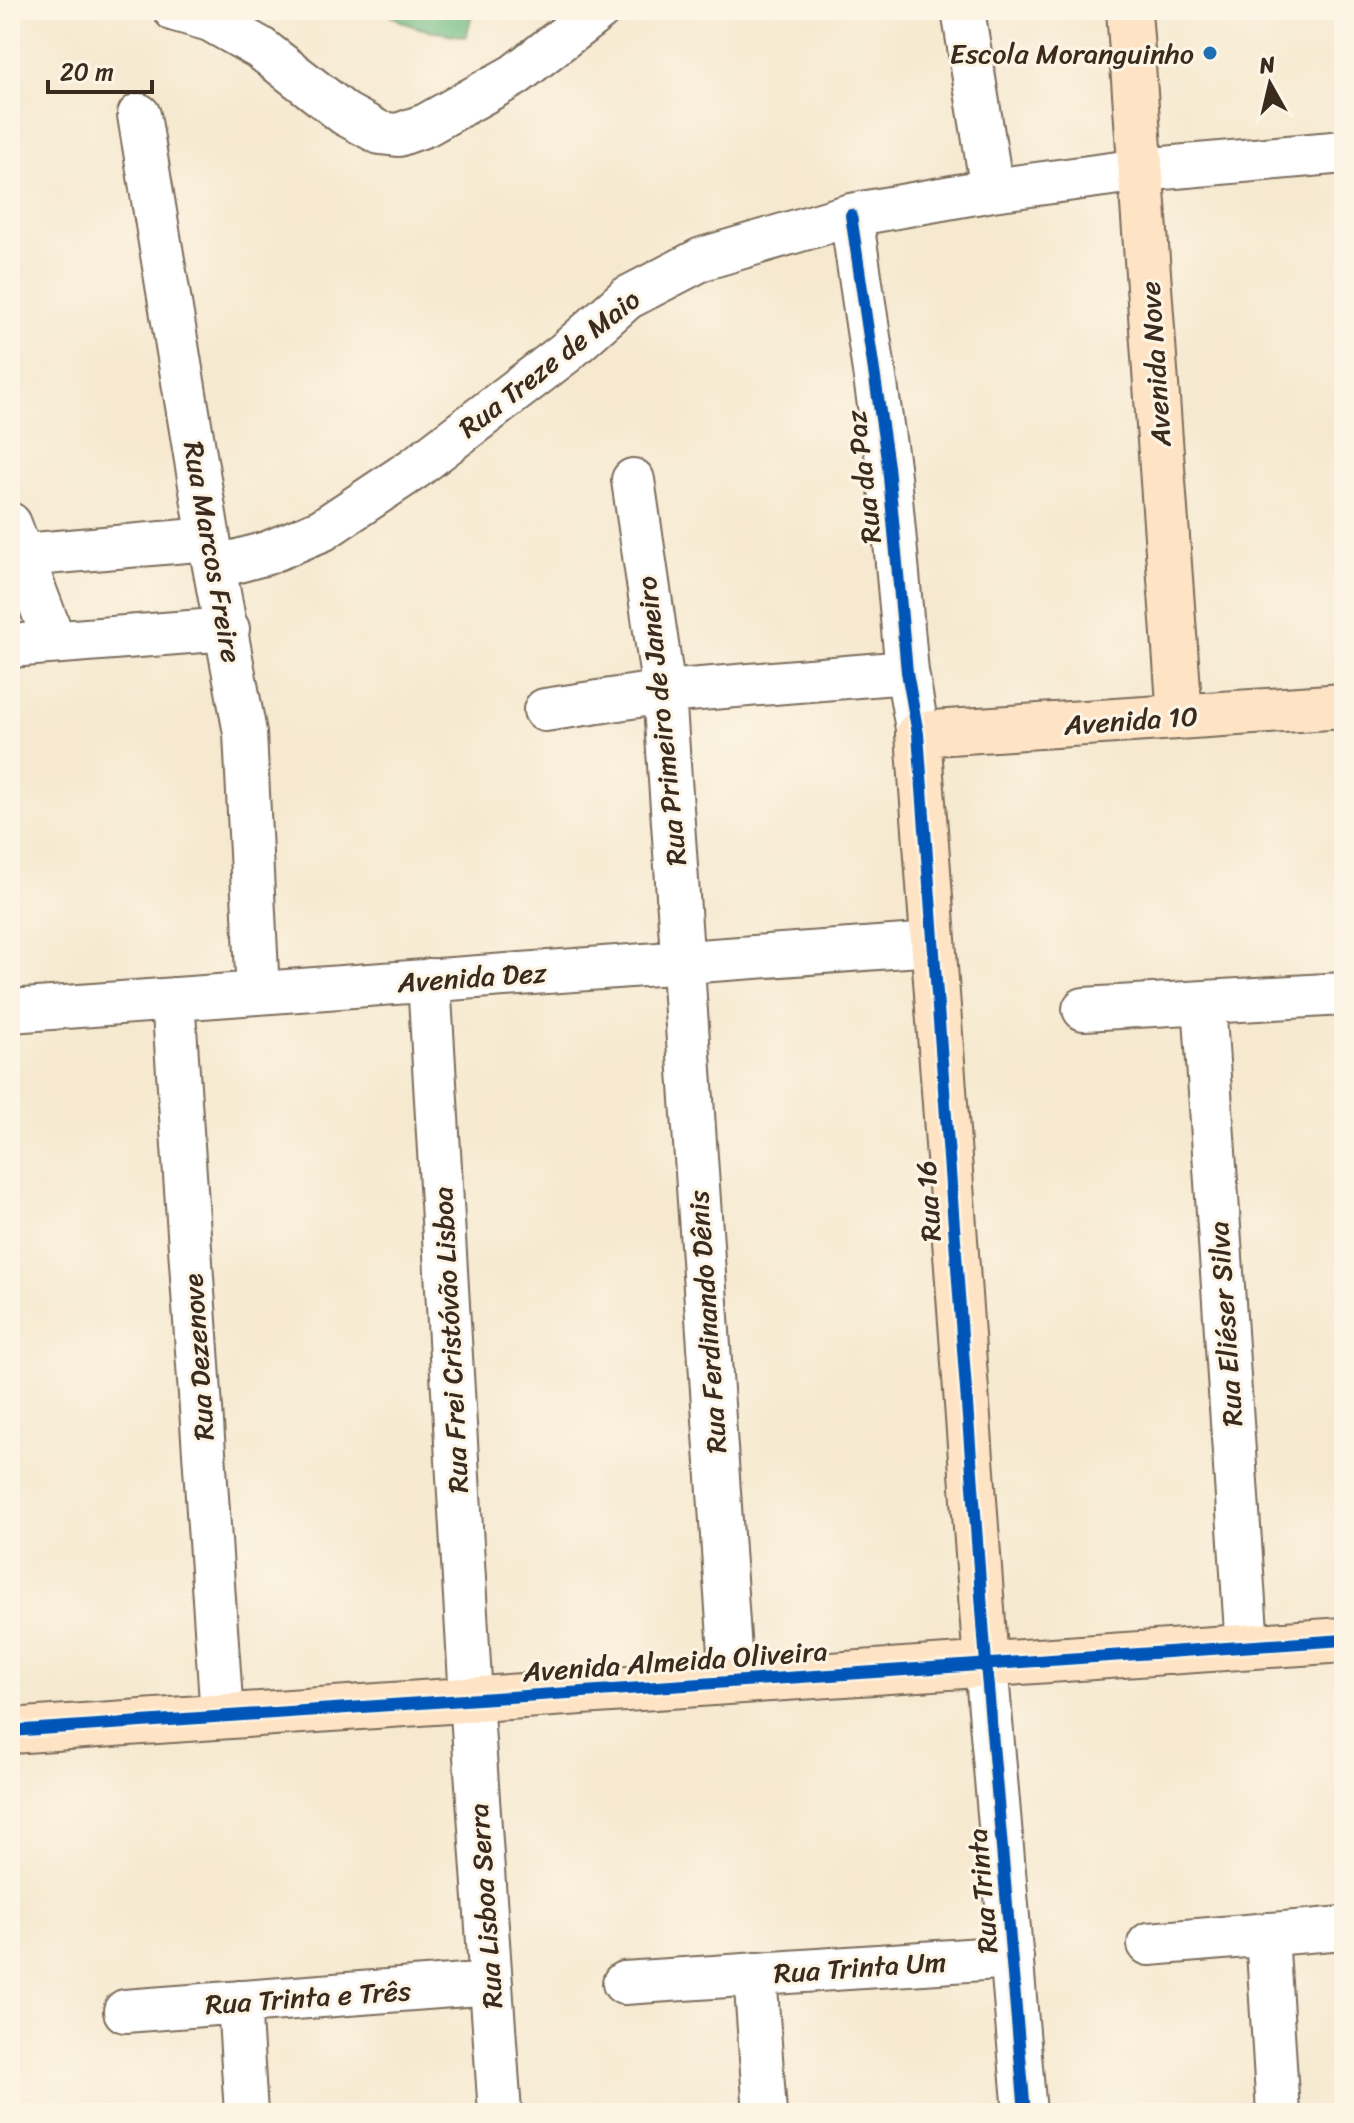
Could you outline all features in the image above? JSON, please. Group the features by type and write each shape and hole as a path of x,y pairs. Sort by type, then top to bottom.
{"street":[{"path":"175,10 223,27 260,48 345,114 380,133 398,135 426,125 515,75 599,10"},
{"path":"963,10 992,190"},
{"name":"Avenida Nove","path":"1129,10 1180,717"},
{"name":"Rua Marcos Freire","path":"139,115 245,733 258,993"},
{"name":"Rua Treze de Maio","path":"16,539 213,553 267,553 322,530 415,468 565,353 627,298 702,259 851,215 992,190 1141,170 1344,152"},
{"name":"Rua da Paz","path":"851,215 888,466 907,672 918,734"},
{"name":"Rua Primeiro de Janeiro","path":"633,480 664,692 683,962"},
{"path":"16,539 54,641"},
{"path":"10,646 228,629"},
{"path":"545,710 664,692 907,672"},
{"name":"Avenida 10","path":"918,734 1344,706"},
{"name":"Rua 16","path":"918,734 986,1664"},
{"name":"Avenida Dez","path":"10,1011 933,944"},
{"name":"Rua Ferdinando Dênis","path":"683,962 732,1681"},
{"name":"Rua Frei Cristóvão Lisboa","path":"429,980 471,1699"},
{"path":"1084,1009 1344,994"},
{"name":"Rua Dezenove","path":"173,999 222,1716"},
{"name":"Rua Eliéser Silva","path":"1204,1002 1247,1647"},
{"name":"Avenida Almeida Oliveira","path":"10,1731 1344,1640"},
{"name":"Rua Trinta","path":"986,1664 1025,2113"},
{"name":"Rua Lisboa Serra","path":"471,1699 500,2113"},
{"path":"1149,1944 1344,1928"},
{"path":"1267,1934 1278,2113"},
{"name":"Rua Trinta Um","path":"624,1983 1012,1957"},
{"name":"Rua Trinta Um","path":"755,1974 765,2113"},
{"name":"Rua Trinta e Três","path":"125,2011 491,1983"},
{"path":"239,2002 246,2113"}],"green space":[{"path":"386,10 473,10 466,37 413,26"}],"cycle path":[{"path":"851,215 888,466 907,672 918,734 986,1664 1025,2113"},
{"path":"10,1731 1344,1640"}],"place":[{"name":"Escola Moranguinho","path":"1210,53"}]}
